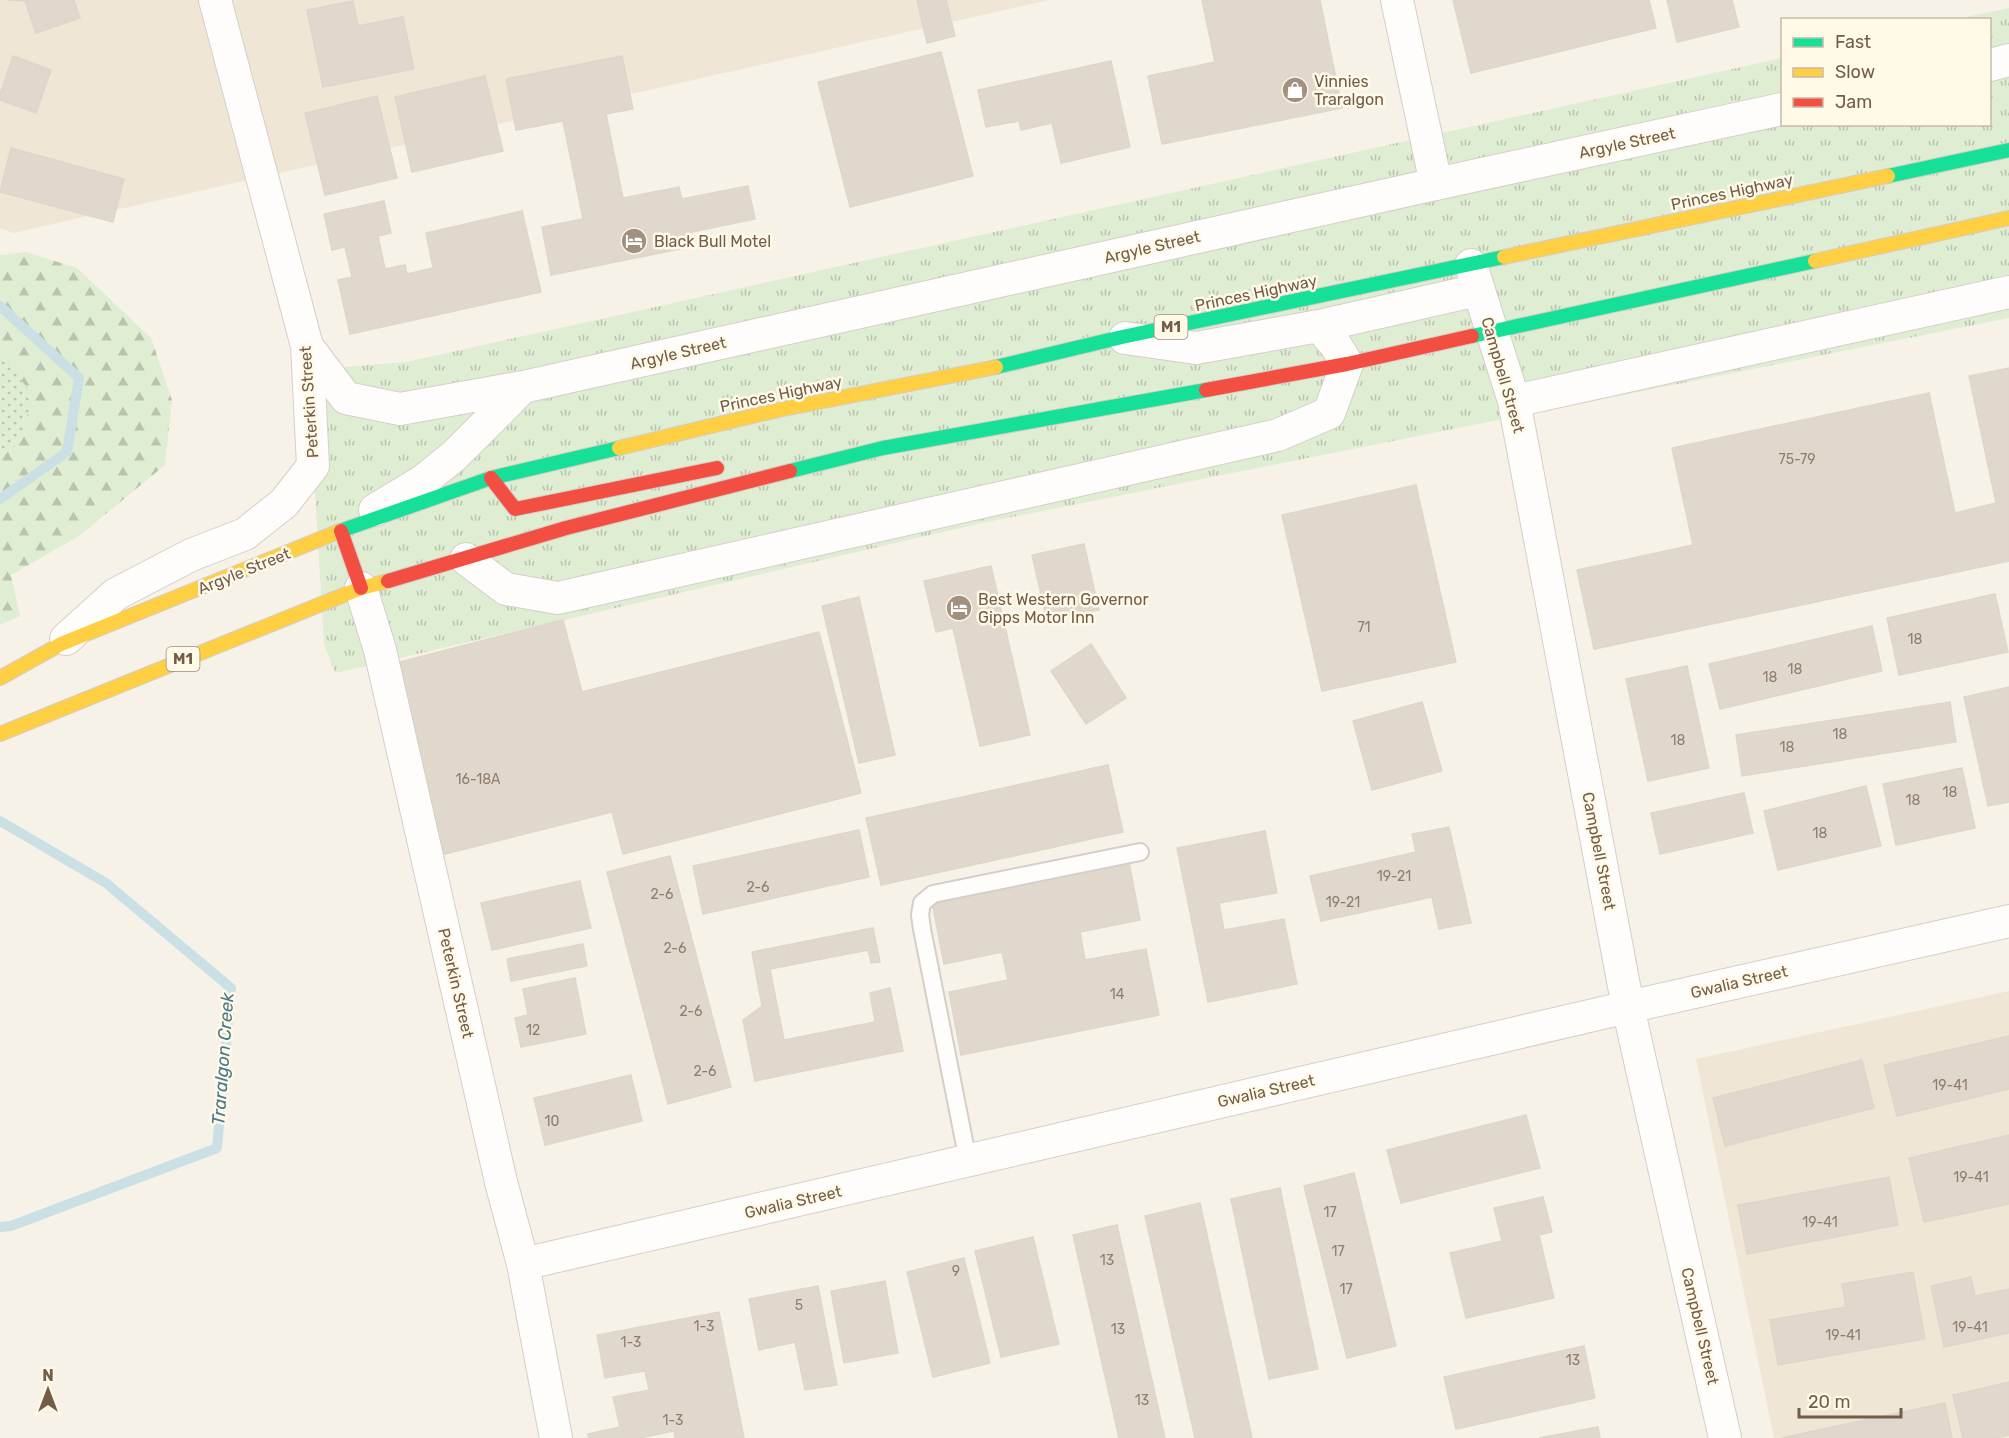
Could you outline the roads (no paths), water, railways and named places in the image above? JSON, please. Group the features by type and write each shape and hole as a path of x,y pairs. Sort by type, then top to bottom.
{"highway":[{"name":"Princes Highway","path":"341,531 491,478 778,410 1004,366 1122,338 1474,278 2009,150"},
{"name":"M1","path":"3,733 361,588 566,528 883,448 1347,364 2009,218"},
{"path":"802,454 883,448"},
{"path":"491,478 515,509 733,465"},
{"name":"Argyle Street","path":"0,678 61,644 341,531"},
{"name":"Peterkin Street","path":"341,531 361,588"}],"street":[{"name":"Peterkin Street","path":"61,644 116,594 191,555 245,534 284,504 313,466 307,346 215,0"},
{"path":"1397,0 1436,184"},
{"path":"1991,64 2009,60"},
{"name":"Argyle Street","path":"307,346 346,398 400,409 523,387 1781,109"},
{"path":"1122,338 1196,348 1319,326 1474,278"},
{"name":"Campbell Street","path":"1474,278 1514,401 1628,1007 1725,1438"},
{"path":"1514,401 2009,292"},
{"path":"466,559 506,589 558,598 1278,435 1329,413 1347,364 1335,344 1319,326"},
{"name":"Argyle Street","path":"341,531 423,482 455,455 523,387"},
{"path":"472,437 491,478"},
{"name":"Peterkin Street","path":"361,588 380,650 501,1182 523,1264 556,1438"},
{"name":"Gwalia Street","path":"523,1264 1628,1007 2009,921"}],"lane":[{"path":"968,1161 922,929 920,915 922,903 933,894 1140,852"}],"waterway":[{"name":"Traralgon Creek","path":"0,306 79,378 67,452 0,499"},
{"name":"Traralgon Creek","path":"0,821 106,883 231,988 217,1148 11,1226 0,1227"}],"place":[{"name":"Vinnies Traralgon","path":"1295,90"},
{"name":"Black Bull Motel","path":"634,241"},
{"name":"Best Western Governor Gipps Motor Inn","path":"959,608"}]}
